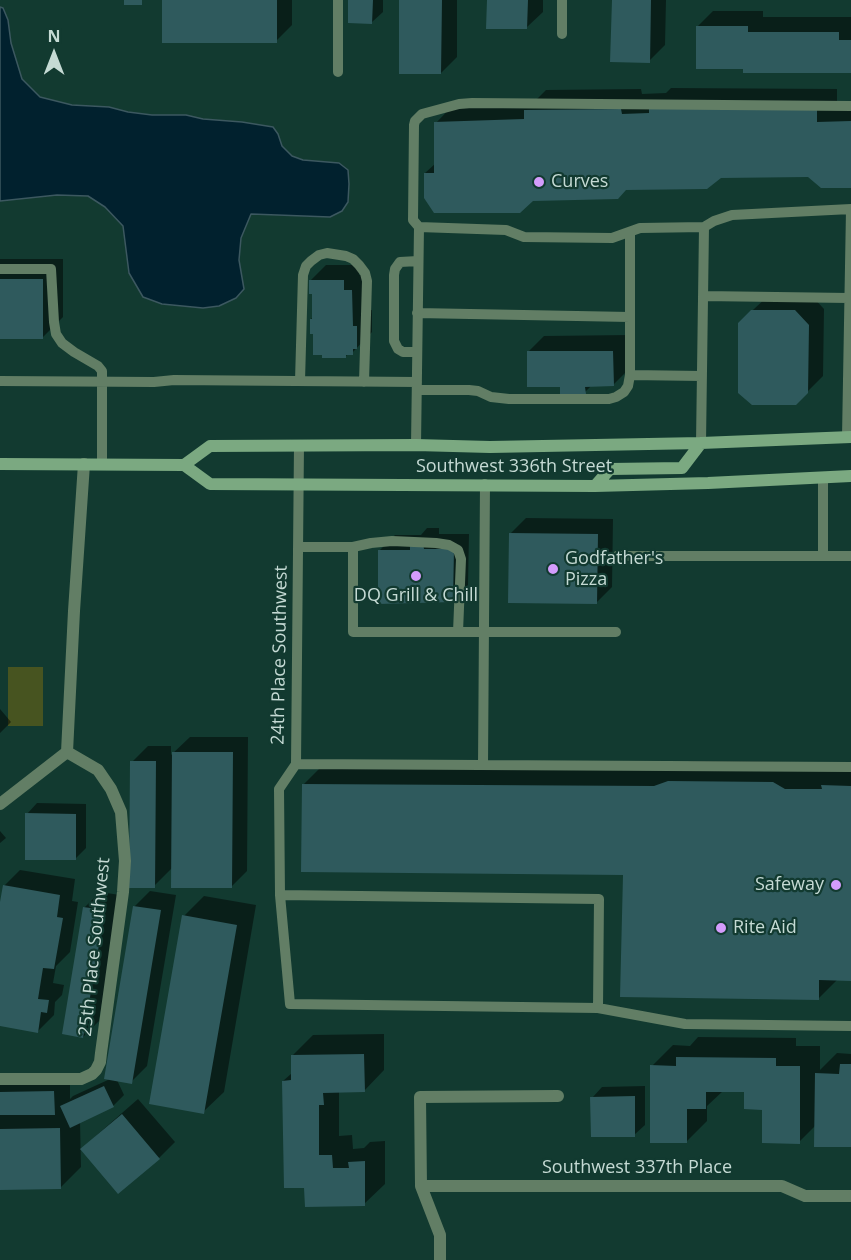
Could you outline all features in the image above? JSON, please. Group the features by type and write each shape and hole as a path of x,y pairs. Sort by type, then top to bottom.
{"main road":[{"name":"Southwest 336th Street","path":"849,437 701,443 490,447 210,446 184,465 210,484 595,486 851,476"},
{"path":"595,486 610,469 682,468 701,443"},
{"path":"0,464 184,465"}],"street":[{"path":"0,804 67,752 84,464"},
{"name":"25th Place Southwest","path":"0,1079 81,1079 92,1074 100,1062 123,892 125,861 121,812 111,789 99,770 67,752"},
{"path":"440,1260 440,1235 421,1185 420,1097 558,1096"},
{"name":"Southwest 337th Place","path":"421,1185 782,1185 805,1196 851,1196"}],"lane":[{"path":"338,0 338,72"},
{"path":"562,0 562,34"},
{"path":"416,445 419,227 413,220 414,125 422,114 472,103 851,105"},
{"path":"419,227 506,230 524,237 612,238 640,228 704,227 732,215 851,209 849,437"},
{"path":"701,443 704,227"},
{"path":"0,381 364,382 478,391 491,397 509,399 616,398 624,393 630,375 630,232"},
{"path":"300,381 303,275 306,266 311,261 327,253 353,259 365,273 367,281 364,382"},
{"path":"417,352 403,352 393,341 393,275 400,262 418,261"},
{"path":"0,268 51,268 56,334 62,343 98,366 102,371 102,465"},
{"path":"703,297 849,298"},
{"path":"417,313 630,317"},
{"path":"630,375 702,376"},
{"name":"24th Place Southwest","path":"299,446 296,764 279,789 280,896 290,1004 598,1008"},
{"path":"823,478 823,556"},
{"path":"483,765 485,484"},
{"path":"298,547 353,547 392,542 449,545 458,550 461,560 458,633"},
{"path":"353,547 353,633 616,633"},
{"path":"617,556 851,556"},
{"path":"296,764 851,767"},
{"path":"280,896 598,899 598,1008 685,1024 851,1026"}],"green space":[{"path":"8,667 43,667 43,726 8,726"}],"water":[{"path":"0,7 3,8 8,20 11,43 22,79 40,97 72,105 109,107 152,115 186,115 273,127 282,146 292,156 303,160 339,163 348,170 348,202 342,211 330,217 251,214 241,238 239,260 244,289 236,298 219,306 203,308 162,304 143,297 129,273 123,226 105,207 88,196 57,195 0,201"}],"building":[{"path":"124,0 142,0 142,5 124,5"},
{"path":"162,0 277,0 277,43 162,43"},
{"path":"348,0 373,0 372,24 348,23"},
{"path":"399,0 442,0 441,74 399,74"},
{"path":"487,0 528,0 527,29 486,29"},
{"path":"612,0 651,0 650,63 610,62"},
{"path":"696,26 748,26 748,32 839,32 839,40 851,40 851,73 743,73 743,69 696,69"},
{"path":"649,108 817,109 817,122 851,121 851,188 821,188 808,177 721,178 707,189 626,190 618,199 533,201 520,213 434,213 424,198 424,173 434,173 434,122 524,119 524,110 621,109 622,114 649,113"},
{"path":"0,279 43,279 43,339 0,339"},
{"path":"309,280 344,280 344,290 352,290 353,326 357,326 357,349 353,349 353,355 346,355 346,358 322,358 322,355 313,355 313,334 310,334 312,294 309,294"},
{"path":"751,310 795,310 809,325 808,393 796,405 752,405 738,393 738,323"},
{"path":"527,351 613,351 614,386 585,387 586,394 560,394 560,387 527,387"},
{"name":"Godfather's Pizza","path":"509,533 598,534 597,604 508,603"},
{"name":"DQ Grill & Chill","path":"410,544 423,544 424,549 454,549 453,602 378,604 378,550 410,550"},
{"path":"172,752 233,752 232,888 171,888"},
{"path":"130,761 156,761 155,888 129,888"},
{"path":"668,781 773,782 785,789 822,789 821,785 851,786 851,981 819,980 819,1000 620,997 623,875 301,872 302,784 654,786"},
{"path":"25,813 76,814 76,860 25,860"},
{"path":"3,885 60,895 57,917 63,918 54,969 43,968 38,999 49,1000 47,1013 41,1012 38,1033 0,1026 0,902"},
{"path":"133,906 161,910 132,1084 104,1079"},
{"path":"83,907 105,910 83,1038 62,1034"},
{"path":"182,915 237,925 204,1114 149,1104"},
{"path":"364,1054 365,1092 323,1093 324,1105 319,1105 319,1155 332,1155 333,1168 349,1168 348,1162 365,1161 365,1206 305,1207 304,1188 284,1188 282,1081 291,1080 291,1055"},
{"path":"676,1057 776,1058 776,1066 800,1066 800,1144 762,1143 762,1110 744,1109 744,1092 706,1092 706,1109 687,1109 687,1143 650,1143 650,1065 676,1066"},
{"path":"840,1064 851,1064 851,1147 814,1147 815,1073 839,1074"},
{"path":"104,1086 114,1107 70,1128 60,1106"},
{"path":"54,1091 55,1115 0,1115 0,1092"},
{"path":"635,1096 635,1137 591,1137 590,1097"},
{"path":"122,1114 160,1159 118,1194 80,1149"},
{"path":"60,1128 61,1189 0,1190 0,1129"}],"place":[{"name":"Curves","path":"539,182"},
{"name":"Godfather's Pizza","path":"553,569"},
{"name":"DQ Grill & Chill","path":"416,576"},
{"name":"Safeway","path":"836,885"},
{"name":"Rite Aid","path":"721,928"}]}
